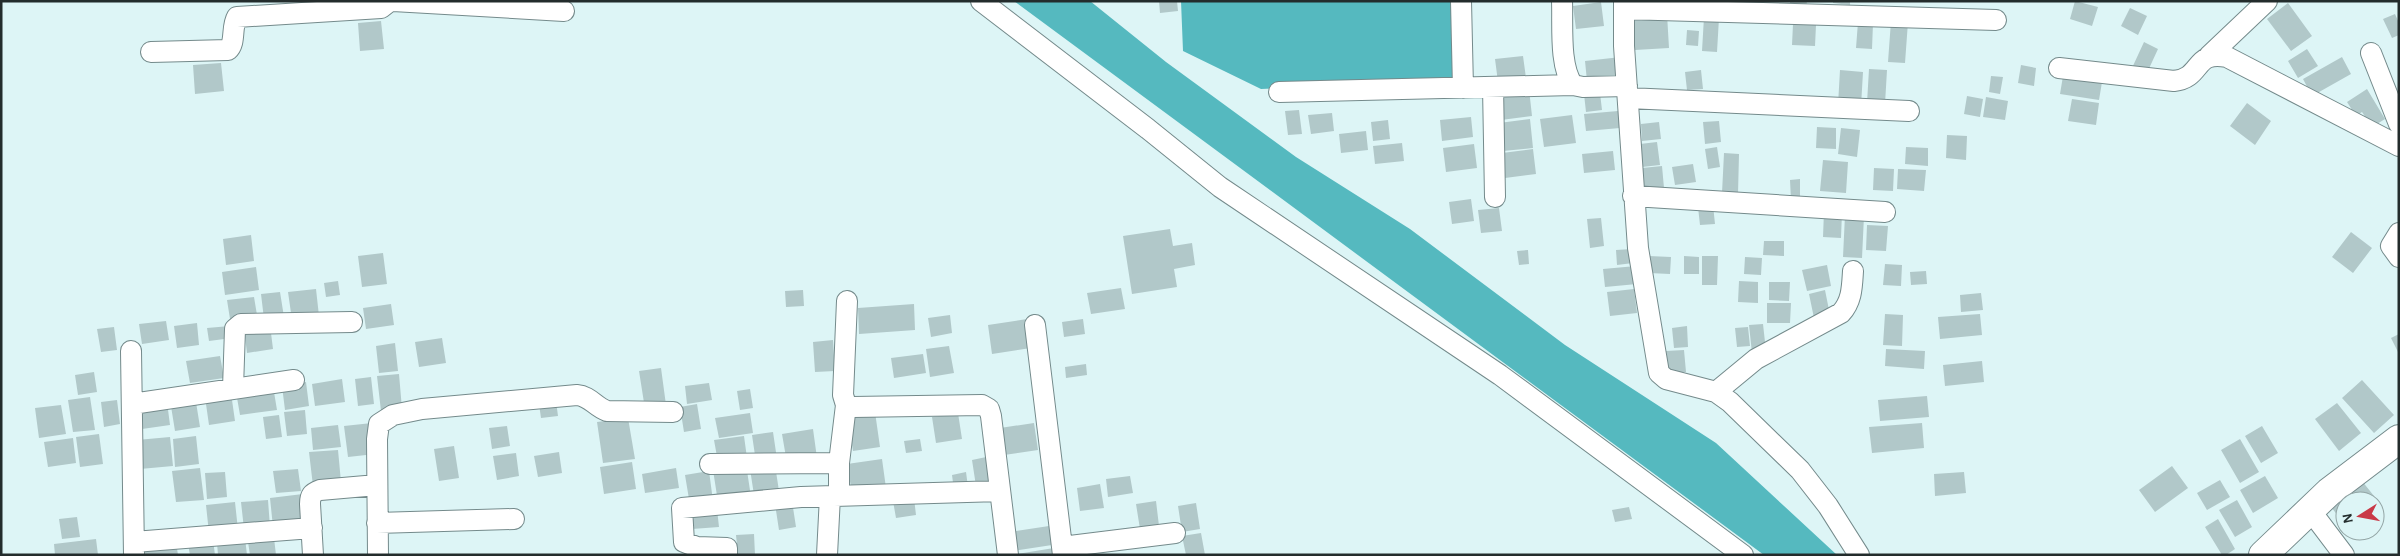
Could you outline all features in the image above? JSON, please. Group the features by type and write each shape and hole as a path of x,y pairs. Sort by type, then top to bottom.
{"street":[{"path":"151,52 228,50 232,44 233,23 238,17 381,8 392,1 564,11"},
{"path":"981,1 1148,129 1220,187 1500,375 1744,555"},
{"path":"1461,1 1463,88"},
{"path":"1562,1 1565,64 1567,77 1573,85"},
{"path":"2210,56 2267,1"},
{"path":"1859,555 1828,506 1800,470 1730,402 1716,392 1666,379 1659,373 1638,248 1633,196 1624,46 1624,5 1996,20"},
{"path":"2371,53 2399,124"},
{"path":"2059,68 2174,81 2188,78 2204,58 2210,56 2227,57 2399,146"},
{"path":"1279,92 1573,85 1628,92 1909,111"},
{"path":"1493,87 1495,197"},
{"path":"1633,196 1884,212"},
{"path":"2399,233 2391,246 2399,257"},
{"path":"1716,392 1756,359 1841,313 1848,306 1851,297 1853,271"},
{"path":"827,555 846,405 843,395 847,301"},
{"path":"233,388 235,328 241,324 352,322"},
{"path":"1035,325 1062,551 1175,533"},
{"path":"131,351 134,548 312,528"},
{"path":"132,404 294,380"},
{"path":"378,555 377,439 380,424 393,415 422,410 577,395 586,396 598,408 607,410 673,412"},
{"path":"846,405 853,407 986,407 992,416 1008,555"},
{"path":"2263,555 2329,492 2399,439"},
{"path":"710,464 840,463"},
{"path":"313,555 310,496 313,492 377,485"},
{"path":"727,555 726,548 697,547 684,542 682,508 835,496 1000,491"},
{"path":"2310,510 2344,555"},
{"path":"377,523 514,519"}],"water":[{"path":"1014,1 1090,1 1166,62 1296,157 1410,229 1565,345 1716,443 1837,555 1764,555"},
{"path":"1181,1 1452,1 1456,81 1261,89 1183,51"}],"building":[{"path":"1159,1 1177,1 1178,11 1160,13"},
{"path":"1790,1 1807,1 1806,10 1790,8"},
{"path":"1833,1 1850,1 1850,5 1833,3"},
{"path":"2075,1 2098,7 2092,26 2070,19"},
{"path":"1601,2 1604,26 1576,29 1573,6"},
{"path":"2288,3 2312,36 2291,51 2267,19"},
{"path":"2130,8 2147,16 2138,35 2121,26"},
{"path":"1667,14 1669,48 1635,50 1633,15"},
{"path":"2395,14 2399,23 2399,35 2392,38 2383,19"},
{"path":"1704,17 1719,18 1717,52 1702,51"},
{"path":"381,21 384,49 360,51 358,23"},
{"path":"1891,21 1908,22 1905,63 1888,62"},
{"path":"1858,22 1873,23 1872,49 1856,48"},
{"path":"1793,24 1816,25 1815,46 1792,45"},
{"path":"1687,30 1699,31 1698,46 1686,45"},
{"path":"2144,42 2158,49 2146,75 2132,68"},
{"path":"2307,49 2318,66 2298,78 2288,61"},
{"path":"1523,56 1526,78 1498,82 1495,59"},
{"path":"1621,57 1624,77 1587,81 1585,61"},
{"path":"2342,57 2351,74 2312,96 2303,79"},
{"path":"221,63 224,91 195,94 193,65"},
{"path":"2021,65 2036,68 2034,86 2018,83"},
{"path":"1869,69 1887,70 1885,104 1867,103"},
{"path":"1701,70 1703,89 1687,90 1685,72"},
{"path":"1840,70 1863,72 1861,106 1838,105"},
{"path":"1991,76 2003,77 2000,94 1989,92"},
{"path":"2063,76 2102,82 2099,100 2060,94"},
{"path":"1529,89 1532,116 1501,120 1498,93"},
{"path":"2367,89 2385,119 2372,127 2362,112 2356,116 2347,102"},
{"path":"1600,93 1602,110 1586,112 1584,94"},
{"path":"1967,96 1983,99 1980,117 1964,114"},
{"path":"1986,97 2008,101 2005,120 1983,117"},
{"path":"2072,99 2099,103 2096,125 2068,121"},
{"path":"2247,103 2271,121 2255,145 2230,126"},
{"path":"1299,110 1302,134 1288,135 1285,111"},
{"path":"1618,111 1620,128 1586,131 1584,114"},
{"path":"1332,113 1334,131 1311,134 1308,115"},
{"path":"1572,115 1576,143 1544,147 1540,119"},
{"path":"1471,117 1473,137 1442,141 1440,120"},
{"path":"1530,119 1533,148 1503,151 1499,123"},
{"path":"1388,120 1390,139 1373,141 1371,122"},
{"path":"1719,121 1721,142 1705,144 1703,122"},
{"path":"1659,122 1661,139 1642,141 1641,124"},
{"path":"1817,127 1836,128 1836,149 1816,148"},
{"path":"1841,128 1860,130 1857,157 1838,154"},
{"path":"1366,131 1368,150 1341,153 1339,134"},
{"path":"1947,135 1967,136 1966,160 1946,158"},
{"path":"1657,142 1660,165 1642,167 1640,144"},
{"path":"1402,143 1404,161 1375,164 1373,146"},
{"path":"1474,144 1477,168 1446,172 1443,148"},
{"path":"1717,147 1720,167 1708,169 1705,149"},
{"path":"1906,147 1928,148 1928,166 1905,164"},
{"path":"1533,149 1536,174 1505,178 1502,153"},
{"path":"1613,151 1615,170 1584,173 1582,154"},
{"path":"1724,153 1739,154 1738,194 1722,193"},
{"path":"1823,160 1848,162 1846,193 1820,191"},
{"path":"1693,164 1696,182 1675,185 1672,167"},
{"path":"1662,166 1664,188 1644,190 1642,168"},
{"path":"1874,168 1894,169 1893,191 1873,190"},
{"path":"1898,169 1926,170 1924,191 1897,189"},
{"path":"1800,179 1800,200 1791,200 1790,180"},
{"path":"1471,199 1474,221 1452,224 1449,202"},
{"path":"1713,205 1715,224 1700,225 1698,207"},
{"path":"1499,208 1502,231 1481,233 1478,210"},
{"path":"1824,211 1842,212 1841,238 1823,237"},
{"path":"1845,215 1864,216 1862,258 1843,257"},
{"path":"1601,218 1604,246 1590,248 1587,219"},
{"path":"1867,225 1888,226 1886,251 1866,250"},
{"path":"1170,229 1173,246 1192,243 1195,265 1174,269 1177,287 1132,294 1123,236"},
{"path":"2351,232 2372,248 2353,273 2332,257"},
{"path":"251,235 254,261 226,265 223,239"},
{"path":"1764,241 1784,241 1784,256 1763,255"},
{"path":"1632,249 1633,263 1617,265 1616,250"},
{"path":"1528,250 1529,264 1519,265 1517,251"},
{"path":"383,253 387,284 362,287 358,256"},
{"path":"1649,256 1671,257 1670,274 1649,273"},
{"path":"1684,256 1699,257 1699,274 1684,274"},
{"path":"1702,256 1718,256 1717,285 1702,285"},
{"path":"1745,257 1762,258 1761,275 1744,274"},
{"path":"1885,264 1902,265 1901,286 1883,285"},
{"path":"1827,265 1831,286 1807,291 1802,270"},
{"path":"1636,266 1637,284 1605,287 1603,269"},
{"path":"256,267 259,290 225,295 222,272"},
{"path":"1926,271 1927,284 1911,285 1910,272"},
{"path":"338,281 340,295 326,297 324,283"},
{"path":"1739,281 1758,282 1758,303 1738,302"},
{"path":"1769,282 1790,282 1789,301 1769,300"},
{"path":"1121,288 1125,309 1091,314 1087,293"},
{"path":"316,289 319,316 292,320 288,292"},
{"path":"1634,289 1637,313 1610,316 1607,292"},
{"path":"803,290 804,306 786,307 785,291"},
{"path":"1825,290 1830,315 1814,318 1809,294"},
{"path":"280,292 284,317 264,319 261,294"},
{"path":"1981,293 1983,310 1961,312 1960,295"},
{"path":"254,297 257,315 230,319 227,300"},
{"path":"1767,303 1791,303 1790,323 1767,323"},
{"path":"391,304 394,325 366,329 363,308"},
{"path":"914,304 915,330 859,334 858,308"},
{"path":"1885,314 1903,315 1902,346 1883,345"},
{"path":"1980,314 1982,335 1940,339 1938,317"},
{"path":"950,315 952,333 931,337 928,318"},
{"path":"1027,319 1031,348 992,354 988,325"},
{"path":"1083,319 1085,334 1064,337 1062,322"},
{"path":"166,321 169,340 142,344 139,324"},
{"path":"197,323 199,345 177,348 174,326"},
{"path":"1763,324 1766,351 1752,353 1749,325"},
{"path":"270,325 273,349 247,353 244,329"},
{"path":"230,326 232,338 209,341 207,328"},
{"path":"1687,326 1688,347 1674,348 1672,328"},
{"path":"114,327 117,350 101,352 97,329"},
{"path":"1748,327 1750,346 1737,347 1735,328"},
{"path":"2399,334 2399,354 2391,338"},
{"path":"442,338 446,363 419,367 415,342"},
{"path":"833,340 835,371 815,372 813,342"},
{"path":"395,343 398,371 379,373 376,346"},
{"path":"949,346 954,373 930,377 926,349"},
{"path":"1886,349 1925,351 1924,369 1885,366"},
{"path":"1684,350 1686,372 1668,373 1666,351"},
{"path":"923,354 926,373 894,378 891,358"},
{"path":"220,356 224,378 190,383 186,361"},
{"path":"1982,361 1984,382 1945,386 1943,365"},
{"path":"1086,364 1087,375 1066,378 1065,367"},
{"path":"661,368 666,405 645,409 639,371"},
{"path":"94,372 97,392 78,395 75,375"},
{"path":"399,374 402,409 381,411 377,376"},
{"path":"371,377 374,404 358,406 355,379"},
{"path":"342,379 345,402 315,406 312,384"},
{"path":"2362,380 2394,415 2374,433 2342,398"},
{"path":"306,382 309,406 285,410 282,386"},
{"path":"709,383 712,400 687,404 685,386"},
{"path":"273,386 277,410 240,415 236,392"},
{"path":"750,389 753,408 740,410 737,391"},
{"path":"231,393 235,421 209,425 205,397"},
{"path":"195,396 200,427 175,431 170,400"},
{"path":"1927,396 1929,417 1880,421 1878,400"},
{"path":"90,397 95,430 73,432 68,400"},
{"path":"117,400 120,424 104,427 101,402"},
{"path":"556,401 558,416 541,418 539,404"},
{"path":"167,402 170,425 142,429 139,407"},
{"path":"2337,403 2361,433 2339,451 2315,419"},
{"path":"697,404 701,429 684,432 680,407"},
{"path":"61,405 66,434 39,438 35,408"},
{"path":"305,410 307,434 287,436 284,412"},
{"path":"875,412 880,447 853,451 847,416"},
{"path":"750,413 753,433 719,438 715,418"},
{"path":"958,413 962,439 936,443 932,417"},
{"path":"279,415 282,437 266,439 263,417"},
{"path":"628,418 635,459 603,463 597,422"},
{"path":"372,423 375,454 348,457 344,426"},
{"path":"1034,423 1038,450 1004,455 1000,428"},
{"path":"1922,423 1924,448 1872,453 1869,427"},
{"path":"338,425 341,447 313,450 311,428"},
{"path":"507,426 510,446 492,449 489,428"},
{"path":"2262,426 2278,453 2261,463 2245,436"},
{"path":"813,429 817,458 787,463 782,434"},
{"path":"773,432 777,459 756,462 752,435"},
{"path":"99,434 103,464 80,467 76,437"},
{"path":"196,436 199,464 175,467 173,439"},
{"path":"744,436 747,458 718,462 714,440"},
{"path":"170,437 173,466 140,469 137,440"},
{"path":"73,438 76,463 48,467 44,442"},
{"path":"920,439 922,451 906,453 904,441"},
{"path":"2240,439 2259,472 2240,483 2221,450"},
{"path":"454,446 459,478 439,481 434,449"},
{"path":"338,450 341,482 313,486 309,452"},
{"path":"559,452 562,473 538,477 534,456"},
{"path":"516,453 519,476 497,480 493,456"},
{"path":"991,456 995,483 976,486 972,460"},
{"path":"882,459 886,488 852,493 847,464"},
{"path":"632,462 636,489 604,494 600,467"},
{"path":"746,464 751,497 718,502 713,470"},
{"path":"775,465 779,491 754,495 750,469"},
{"path":"2172,466 2188,488 2155,512 2139,490"},
{"path":"200,468 204,500 176,502 172,471"},
{"path":"676,468 679,488 645,493 642,474"},
{"path":"298,469 301,491 276,493 273,471"},
{"path":"709,471 713,501 690,505 685,475"},
{"path":"225,472 227,497 207,499 205,473"},
{"path":"966,472 968,487 954,490 952,475"},
{"path":"1964,472 1966,493 1935,496 1934,474"},
{"path":"1130,476 1133,493 1108,497 1106,479"},
{"path":"2265,476 2278,498 2253,513 2240,490"},
{"path":"2220,480 2230,497 2207,510 2197,493"},
{"path":"2362,481 2370,491 2350,491"},
{"path":"1100,484 1104,508 1080,511 1077,488"},
{"path":"303,494 306,524 273,527 270,498"},
{"path":"914,498 916,515 896,518 893,501"},
{"path":"268,500 270,527 244,529 241,502"},
{"path":"2237,500 2252,527 2235,537 2219,510"},
{"path":"792,501 796,527 779,530 775,504"},
{"path":"1156,501 1159,526 1140,529 1136,504"},
{"path":"235,502 238,530 209,533 206,505"},
{"path":"1196,503 1200,529 1182,532 1178,506"},
{"path":"2335,504 2335,512 2331,507"},
{"path":"1629,507 1632,519 1615,522 1612,510"},
{"path":"717,509 719,527 692,529 690,511"},
{"path":"77,517 80,537 62,539 59,519"},
{"path":"2218,519 2235,549 2226,555 2222,555 2205,527"},
{"path":"1049,526 1052,545 1012,551 1009,532"},
{"path":"1201,533 1205,555 1186,555 1182,536"},
{"path":"754,534 755,555 738,555 736,535"},
{"path":"245,538 247,555 218,555 217,543"},
{"path":"274,538 276,555 250,555 248,542"},
{"path":"96,539 98,555 55,555 54,544"},
{"path":"213,540 215,555 190,555 188,544"},
{"path":"176,542 178,555 142,555 141,547"},
{"path":"1054,548 1055,555 1017,554"}]}
